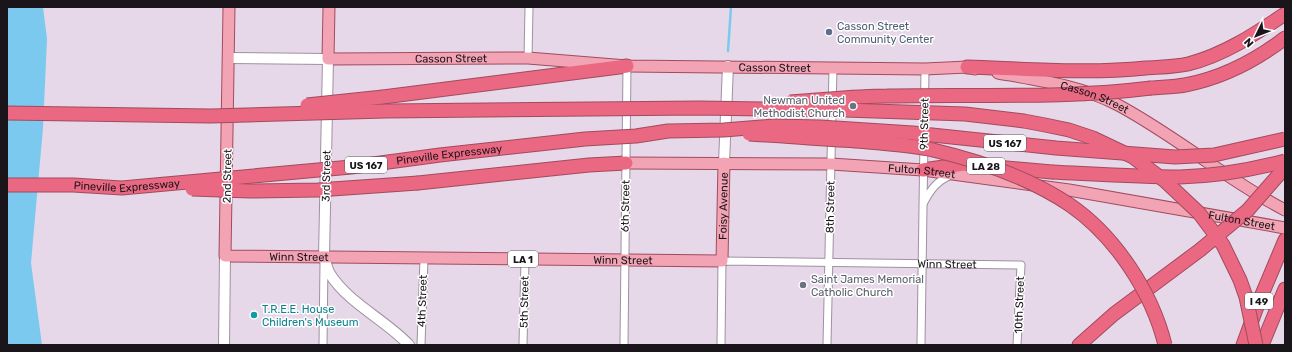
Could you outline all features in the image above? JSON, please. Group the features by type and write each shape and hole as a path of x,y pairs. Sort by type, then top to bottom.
{"highway":[{"path":"967,67 1116,71 1188,64 1231,47 1251,37 1285,14"},
{"path":"699,108 886,96 1113,93 1184,85 1221,75 1244,66 1261,56 1285,38"},
{"path":"211,116 383,97 627,66"},
{"path":"7,114 211,116 386,111 699,108 844,110 965,114 1024,121 1069,130 1107,144 1133,157 1165,181 1199,213 1223,245 1240,280 1246,297 1256,345"},
{"name":"US 167","path":"724,130 774,126 820,127 913,133 1056,148 1175,157 1214,155 1285,139"},
{"name":"Pineville Expressway","path":"7,185 73,185 122,188 351,167 440,155 586,139 636,136 668,131 724,130"},
{"name":"LA 28","path":"724,130 749,134 877,142 932,149 1005,172 1051,193 1071,206 1110,242 1128,266 1153,307 1165,345"},
{"path":"122,188 250,191 318,190 418,183 589,164 626,163"},
{"path":"924,170 964,164 1052,172 1181,177 1261,168 1284,167"},
{"path":"1079,345 1114,314 1200,250 1248,210 1284,167"},
{"name":"I 49","path":"1243,345 1285,240"},
{"name":"I 49","path":"1262,345 1285,289"}],"main road":[{"name":"2nd Street","path":"224,345 229,7"},
{"name":"3rd Street","path":"324,257 329,7"},
{"name":"Casson Street","path":"229,58 528,58 627,66 925,69 967,67 1075,88 1117,104 1161,130 1263,198 1285,210"},
{"name":"Foisy Avenue","path":"722,261 728,66"},
{"name":"Fulton Street","path":"626,163 831,164 924,170 1070,190 1285,228"},
{"name":"Winn Street","path":"225,256 722,261"},
{"path":"324,257 329,273 349,296 393,329 409,345"}],"street":[{"path":"528,58 529,7"},
{"name":"6th Street","path":"624,345 627,66"},
{"name":"8th Street","path":"827,345 833,68"},
{"name":"9th Street","path":"921,345 925,69"},
{"path":"923,204 936,184 941,179 952,175"},
{"name":"3rd Street","path":"323,345 324,257"},
{"name":"4th Street","path":"421,345 424,258"},
{"name":"5th Street","path":"523,345 525,259"},
{"name":"Winn Street","path":"722,261 1021,265"},
{"name":"Foisy Avenue","path":"721,345 722,261"},
{"name":"10th Street","path":"1017,345 1021,265"}],"water":[{"path":"7,7 43,7 47,39 43,128 31,263 42,345 7,345"}],"waterway":[{"path":"728,51 731,7"}],"place":[{"name":"Casson Street Community Center","path":"829,32"},
{"name":"Newman United Methodist Church","path":"853,106"},
{"name":"Saint James Memorial Catholic Church","path":"803,285"},
{"name":"T.R.E.E. House Children's Museum","path":"254,315"}]}
